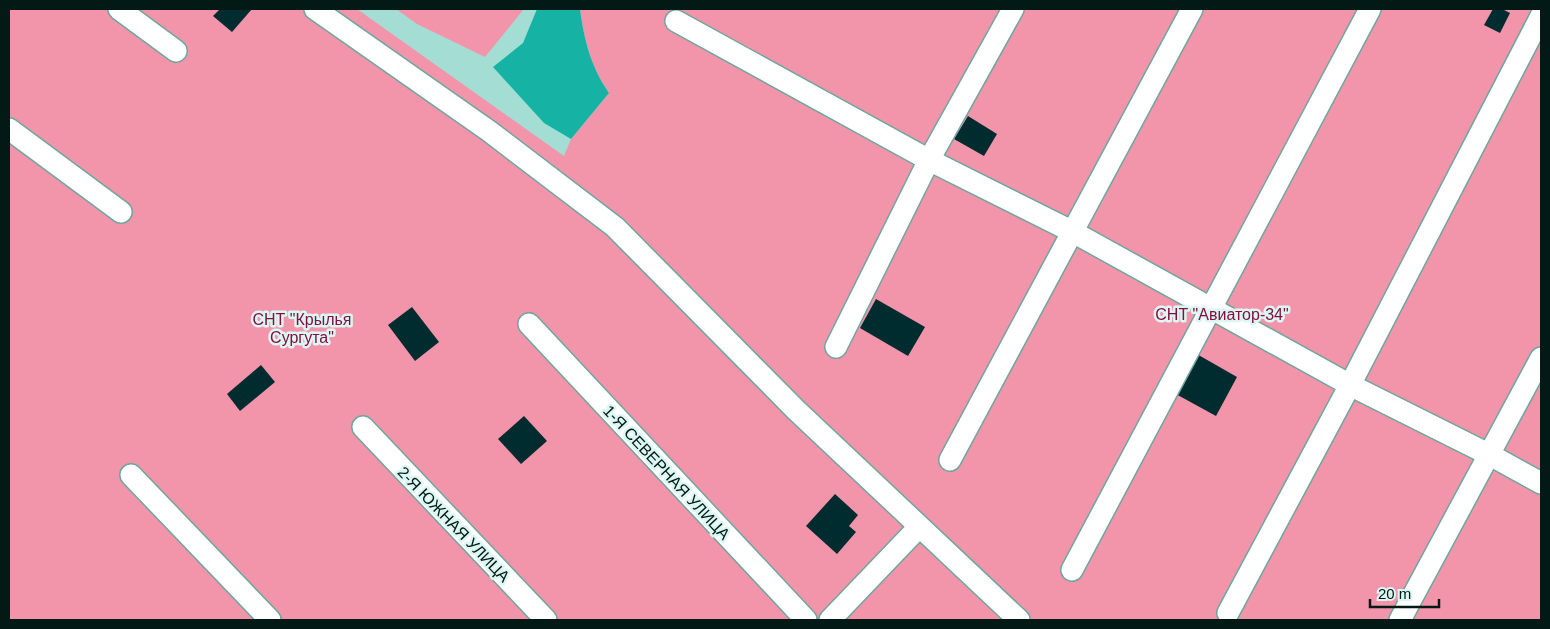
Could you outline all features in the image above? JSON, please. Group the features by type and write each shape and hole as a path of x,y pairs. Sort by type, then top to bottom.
{"street":[{"path":"118,9 176,51"},
{"path":"315,9 489,131 615,227 796,410 1019,620"},
{"path":"836,346 929,160 1014,9"},
{"path":"950,460 1192,9"},
{"path":"1072,570 1370,9"},
{"path":"1228,613 1350,385 1541,16"},
{"path":"676,21 929,160 1073,232 1350,385 1490,454 1541,483"},
{"path":"9,130 121,212"},
{"name":"1-Я СЕВЕРНАЯ УЛИЦА","path":"529,324 806,620"},
{"path":"1400,620 1541,358"},
{"name":"2-Я ЮЖНАЯ УЛИЦА","path":"363,427 546,620"},
{"path":"130,475 270,620"},
{"path":"830,620 919,527"}],"green space":[{"path":"9,9 357,9 564,156 571,139 609,93 597,73 589,53 580,9 1541,9 1541,620 9,620"},
{"path":"396,9 524,9 485,57 417,24"}],"water":[{"path":"537,9 580,9 589,53 597,73 609,93 571,139 544,123 493,67 523,43"}],"building":[{"path":"220,9 252,9 232,32 213,16"},
{"path":"1493,9 1502,9 1510,13 1500,33 1484,25"},
{"path":"968,116 997,134 984,156 954,139"},
{"path":"876,299 925,327 908,356 860,328"},
{"path":"412,307 439,342 415,361 388,325"},
{"path":"1195,353 1237,377 1216,416 1174,393"},
{"path":"261,365 275,382 240,411 227,394"},
{"path":"524,416 547,441 521,464 498,439"},
{"path":"835,494 858,515 849,526 856,532 837,554 806,526"}],"park label":[{"name":"СНТ \"Авиатор-34\"","path":"1222,314"},
{"name":"CНТ \"Крылья Сургута\"","path":"302,328"}]}
